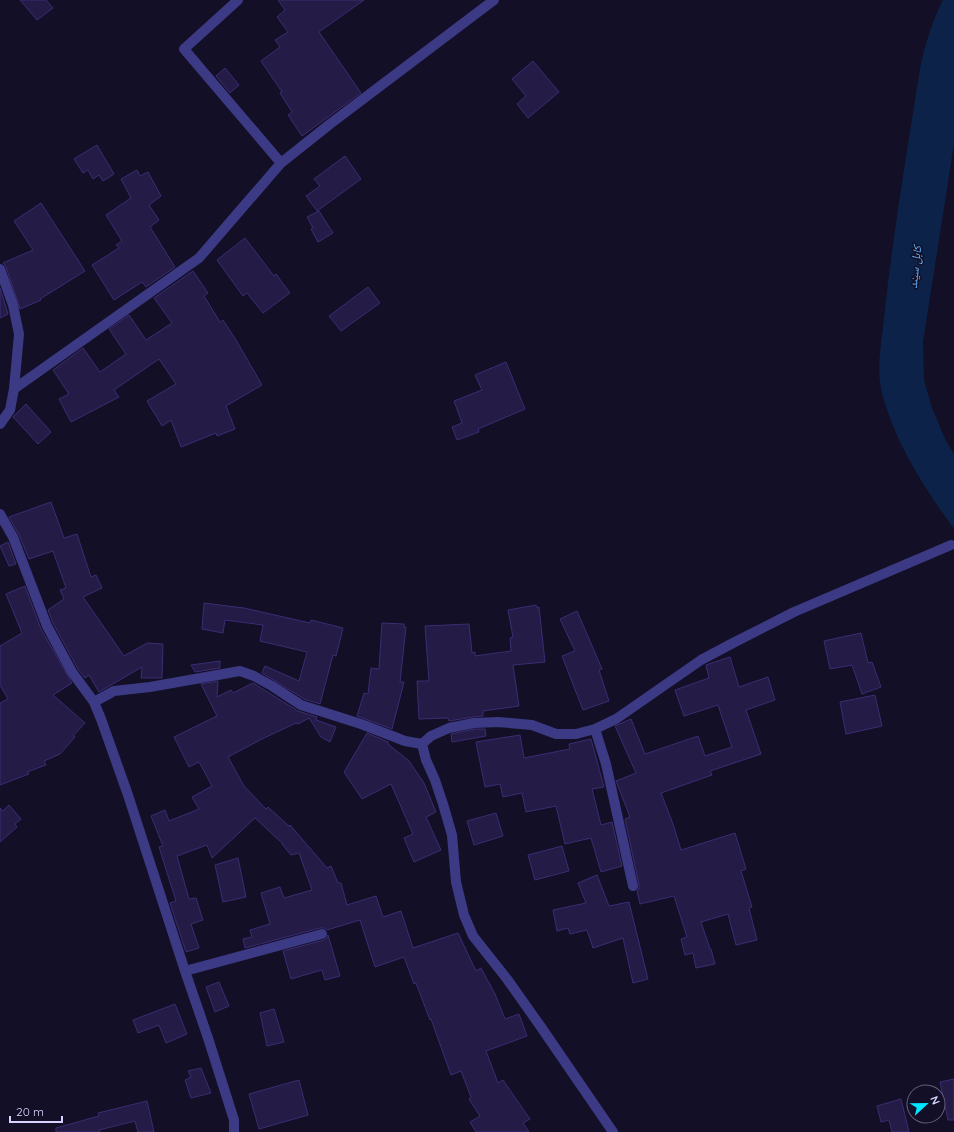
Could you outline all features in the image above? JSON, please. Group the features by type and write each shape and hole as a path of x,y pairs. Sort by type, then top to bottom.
{"street":[{"path":"238,0 184,49 281,163"},
{"path":"14,389 199,258 281,163 494,0"},
{"path":"0,269 13,305 19,334 14,389 10,410 0,424"},
{"path":"0,514 13,537 47,626 72,672 94,702 128,795 184,971 208,1038 234,1120 234,1132"},
{"path":"422,744 430,736 450,728 474,723 498,722 532,725 556,734 576,734 594,729 616,719 701,660 739,640 794,612 951,546"},
{"path":"94,702 114,691 150,687 240,671 254,676 272,686 301,706 361,724 405,741 422,744"},
{"path":"594,729 606,764 633,886"},
{"path":"422,744 426,760 441,798 452,835 456,882 464,915 473,936 507,979 613,1132"},
{"path":"184,971 322,934"}],"water":[{"name":"کابل سيند","path":"943,0 954,0 954,144 923,342 924,380 932,408 946,441 954,454 954,529 921,481 903,447 882,393 879,372 880,351 893,247 921,63 930,31"}],"building":[{"path":"20,0 46,0 53,8 37,20"},
{"path":"278,0 364,0 319,32 361,93 302,136 288,115 292,112 280,93 282,92 261,61 280,47 275,40 288,32 277,17 285,10"},
{"path":"533,61 559,92 528,118 517,104 526,96 512,79"},
{"path":"225,68 239,85 230,93 216,76"},
{"path":"97,145 114,174 103,181 99,175 93,179 88,170 83,173 74,159"},
{"path":"345,156 361,179 317,211 306,196 320,186 314,179"},
{"path":"137,170 140,176 148,172 161,196 149,205 159,220 150,227 175,267 146,287 142,282 114,300 92,265 119,248 116,245 122,241 106,215 131,198 121,179"},
{"path":"41,203 85,271 40,299 41,300 20,309 6,267 3,263 33,250 14,221"},
{"path":"319,211 333,233 318,242 307,217"},
{"path":"245,238 274,276 276,274 290,293 263,313 247,293 243,296 217,260"},
{"path":"193,271 208,293 204,296 220,322 223,320 262,385 226,406 235,429 217,436 216,433 181,447 171,420 162,426 147,401 176,384 159,359 114,390 119,397 71,422 59,399 69,394 53,370 83,348 100,372 126,354 109,329 129,315 146,340 172,323 154,298"},
{"path":"368,287 380,303 341,331 329,316"},
{"path":"0,288 8,314 0,318"},
{"path":"506,362 525,409 478,429 479,432 457,440 452,427 462,423 454,401 482,390 475,375"},
{"path":"26,404 51,432 38,444 13,417"},
{"path":"51,502 64,538 77,534 91,577 96,575 102,588 83,597 124,656 147,643 163,644 162,678 141,678 142,667 99,692 89,675 85,678 78,669 53,623 48,610 64,599 60,590 66,588 53,551 29,559 19,535 9,517"},
{"path":"8,542 16,564 9,566 0,546"},
{"path":"25,586 41,629 72,683 53,695 85,723 60,754 44,761 46,765 27,772 29,774 0,785 0,703 8,699 0,685 0,646 22,633 6,594"},
{"path":"204,603 244,608 310,623 311,620 343,628 336,656 333,655 320,704 304,699 262,673 265,666 299,681 307,652 260,641 263,625 225,620 223,633 202,629"},
{"path":"536,605 537,608 539,607 545,662 513,665 519,706 483,711 483,716 449,721 448,718 419,719 417,681 429,681 425,626 469,624 472,653 475,652 475,656 511,651 510,638 513,637 508,610"},
{"path":"577,611 602,669 599,670 609,701 583,710 562,656 575,651 560,619"},
{"path":"382,623 404,624 404,627 406,627 400,682 404,682 392,729 357,716 364,693 368,694 371,668 379,669"},
{"path":"861,633 868,663 872,662 881,687 862,694 852,665 830,669 824,641"},
{"path":"730,657 739,687 768,677 775,700 746,710 761,754 710,771 712,775 661,793 681,850 735,833 746,869 741,871 752,907 749,908 757,940 736,945 728,914 701,922 715,964 696,968 693,953 685,955 681,939 687,937 674,896 640,904 637,891 639,885 625,819 630,817 616,781 636,773 615,726 631,719 645,754 698,736 705,756 732,747 718,705 684,716 675,690 709,678 706,665"},
{"path":"220,661 220,668 195,672 191,665"},
{"path":"218,681 217,697 231,690 233,693 253,683 298,711 317,717 316,720 336,727 330,742 321,737 309,718 262,739 228,757 244,786 266,809 268,807 290,827 290,825 327,868 331,866 338,883 341,883 347,905 376,896 383,917 401,911 413,948 458,933 476,971 481,968 495,994 505,1019 519,1014 527,1036 486,1051 498,1083 503,1080 530,1119 523,1123 529,1132 476,1132 470,1122 480,1116 469,1099 471,1097 461,1071 451,1075 431,1019 430,1020 416,983 414,984 404,957 375,967 360,920 327,930 320,928 245,948 243,939 252,937 250,930 270,924 261,893 280,887 284,898 312,890 299,853 291,855 283,844 255,818 212,858 207,845 177,856 189,899 196,898 203,920 191,924 199,948 186,952 170,903 176,901 159,847 163,846 151,816 165,810 169,821 199,809 192,797 212,786 199,762 189,767 174,737 217,716 201,684"},
{"path":"875,695 882,726 846,734 840,702"},
{"path":"475,729 485,729 486,736 452,742 451,734"},
{"path":"367,733 388,742 388,744 409,761 424,783 436,812 426,817 441,850 414,862 404,838 413,834 391,784 362,799 344,772"},
{"path":"520,735 524,758 570,749 569,744 591,739 604,787 592,789 601,825 612,822 622,866 601,872 591,838 565,844 556,806 526,812 522,793 503,797 500,784 485,787 476,742"},
{"path":"9,805 21,819 15,824 17,827 0,842 0,808 3,811"},
{"path":"496,813 503,836 474,845 467,821"},
{"path":"562,846 569,871 535,880 528,855"},
{"path":"238,858 246,897 223,902 215,865"},
{"path":"597,875 609,906 629,902 648,979 633,983 623,938 593,948 587,930 570,934 568,928 557,931 553,910 586,903 578,883"},
{"path":"328,935 340,976 325,980 322,970 291,979 283,951 324,940"},
{"path":"219,982 229,1006 215,1012 206,987"},
{"path":"175,1004 187,1034 166,1043 159,1025 138,1033 133,1020"},
{"path":"274,1009 284,1042 267,1046 260,1013"},
{"path":"201,1068 211,1093 191,1098 185,1080 191,1077 188,1071"},
{"path":"954,1079 954,1120 948,1120 946,1110 946,1084 940,1084 940,1082"},
{"path":"299,1080 308,1115 259,1129 249,1094"},
{"path":"901,1099 909,1132 892,1132 889,1120 881,1122 877,1106"},
{"path":"147,1101 154,1132 138,1132 135,1121 99,1130 100,1132 56,1132 56,1128 99,1116 98,1113"}]}
